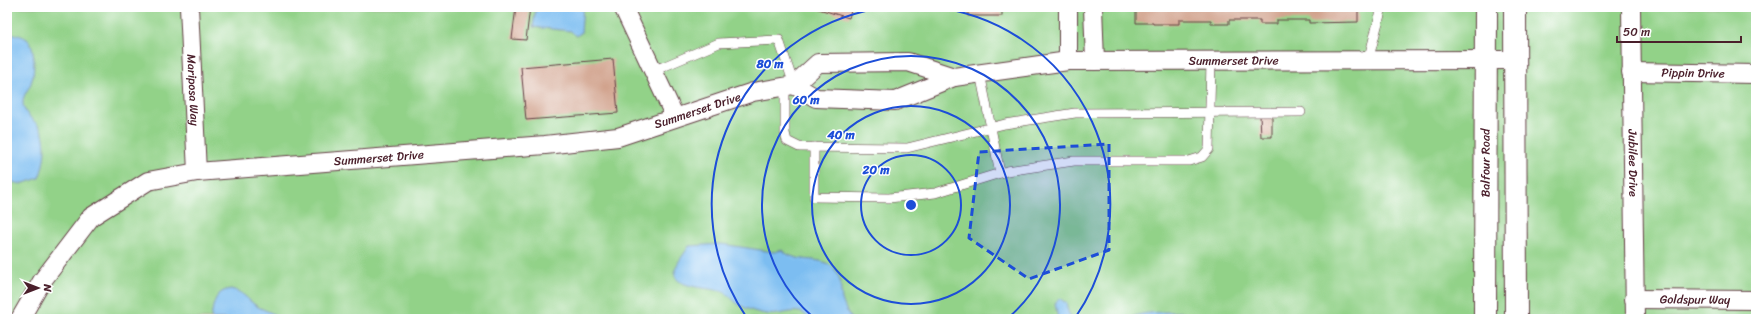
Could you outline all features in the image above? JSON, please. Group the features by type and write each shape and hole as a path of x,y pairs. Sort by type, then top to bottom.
{"main road":[{"name":"Balfour Road","path":"1485,319 1486,7"},
{"path":"1515,7 1516,319"}],"street":[{"name":"Mariposa Way","path":"189,7 197,172"},
{"path":"623,7 676,117"},
{"path":"1068,7 1068,61"},
{"path":"1093,7 1095,61"},
{"name":"Jubilee Drive","path":"1631,7 1635,319"},
{"name":"Summerset Drive","path":"789,86 816,98 895,101 954,77 1068,61 1514,60"},
{"name":"Summerset Drive","path":"20,319 42,281 91,217 148,181 197,172 545,145 618,137 753,92 789,86 818,63 908,62 954,77"},
{"name":"Pippin Drive","path":"1631,72 1756,74"},
{"name":"Goldspur Way","path":"1634,299 1756,300"}],"lane":[{"path":"1368,61 1382,7"},
{"path":"653,71 719,43 779,40 789,86 785,133 787,141 799,147 907,148 992,127 1075,113 1301,112"},
{"path":"814,147 814,196 889,198 935,193 1000,173 1074,161 1189,161 1202,157 1209,149 1211,61"},
{"path":"980,73 1000,173"}],"highlighted area":[{"path":"1109,144 1109,250 1029,279 969,238 979,152"}],"green space":[{"path":"7,7 1756,7 1756,319 7,319"}],"water":[{"path":"536,7 583,7 581,33 576,36 571,31 533,27"},
{"path":"7,32 27,39 32,48 34,60 33,73 30,85 23,100 23,104 25,111 41,130 45,143 43,166 39,178 21,184 7,181"},
{"path":"721,244 774,252 782,250 788,255 796,258 825,262 836,271 839,278 842,299 851,319 809,319 800,312 773,314 760,313 741,306 723,292 696,287 682,283 678,280 675,276 676,268 689,246"},
{"path":"231,289 241,293 257,306 273,314 279,319 211,319 215,300 225,290"},
{"path":"1059,298 1066,303 1070,319 1058,319 1055,304"},
{"path":"1180,312 1190,315 1193,319 1130,319 1134,316 1146,313"}],"building":[{"path":"516,7 530,7 526,40 512,39"},
{"path":"812,7 852,7 849,18"},
{"path":"968,7 1002,7 1002,16 968,16"},
{"path":"1132,7 1358,7 1358,22 1309,23 1309,20 1277,20 1277,24 1260,24 1260,20 1229,20 1229,24 1211,24 1211,20 1179,20 1179,24 1136,23 1136,9 1132,9"},
{"path":"613,59 618,113 526,120 521,67"},
{"path":"1260,115 1272,115 1272,137 1261,137"}]}
